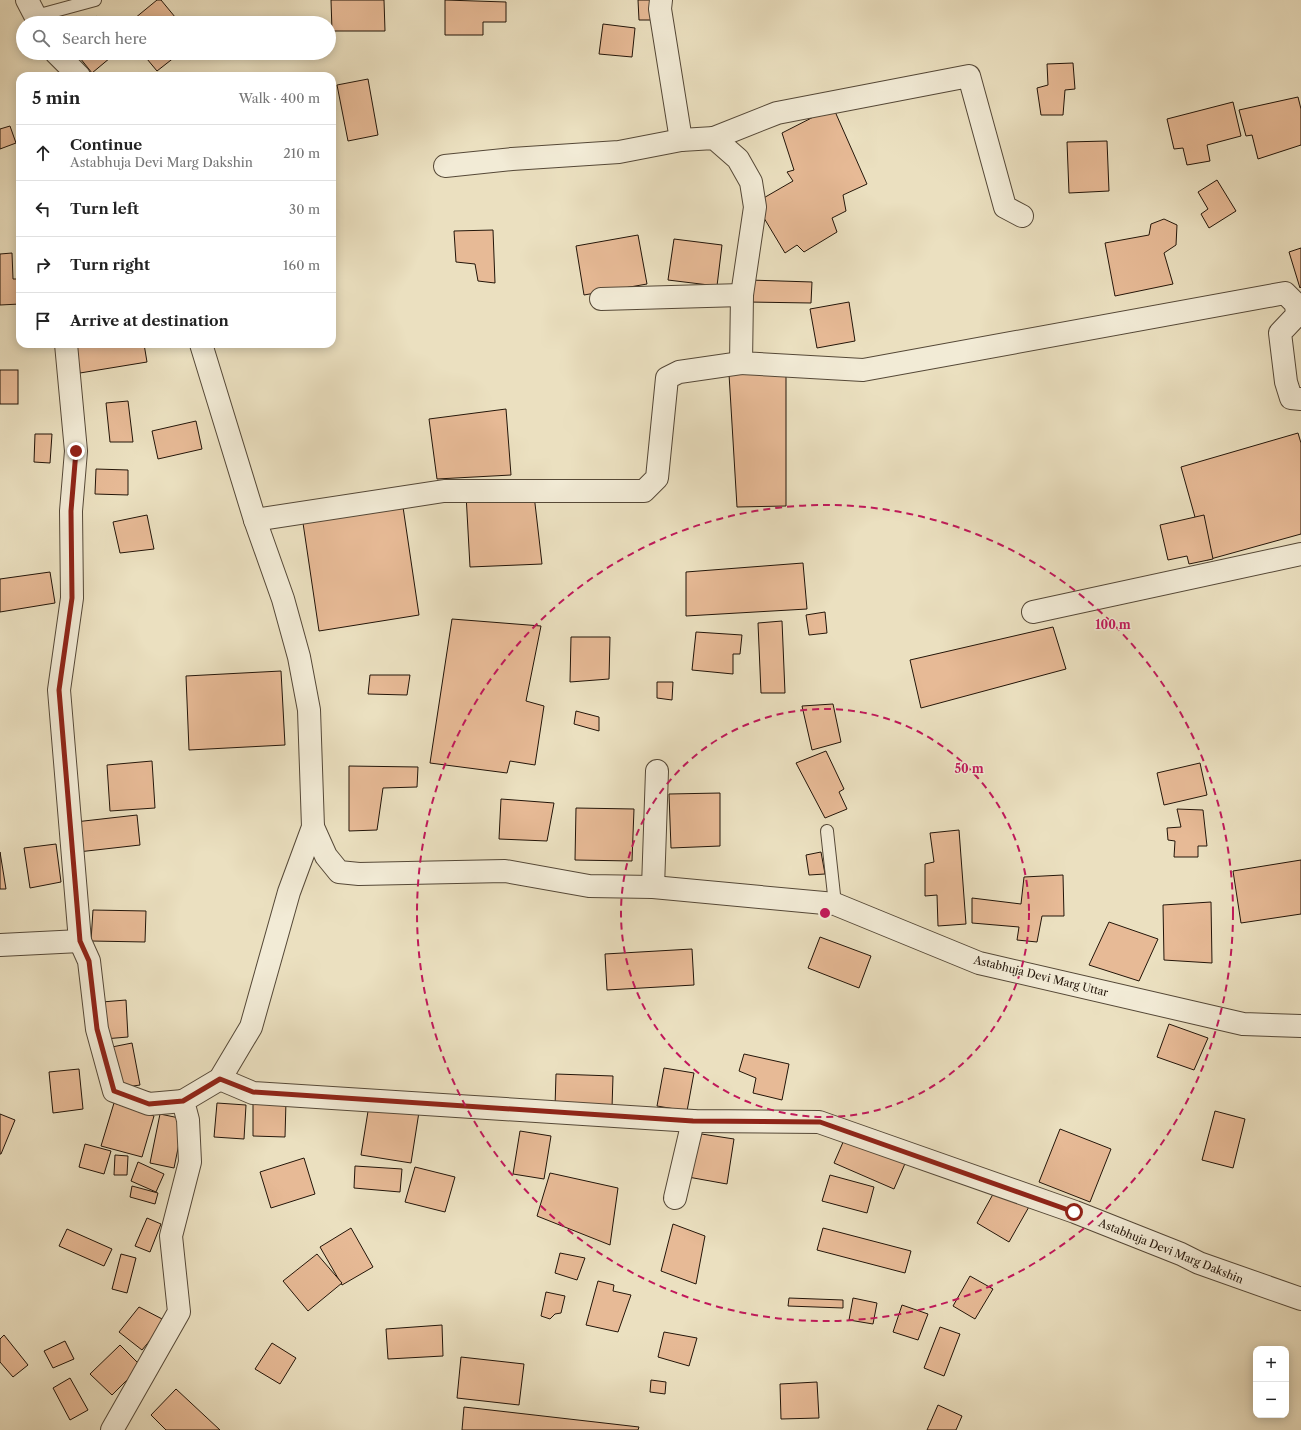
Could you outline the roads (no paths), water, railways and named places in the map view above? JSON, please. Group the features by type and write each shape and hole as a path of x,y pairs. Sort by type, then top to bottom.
{"street":[{"path":"661,0 660,9 681,140"},
{"path":"63,60 75,72"},
{"path":"445,166 512,159 619,152 681,140 714,138 777,113 969,76 1005,207 1022,216"},
{"path":"714,138 738,159 751,182 755,207 742,295 741,363"},
{"path":"255,520 444,491 644,491 657,478 667,378 679,372 741,363 863,370 1285,293 1296,304 1297,315 1280,333 1286,382 1291,398 1301,399"},
{"path":"601,299 742,295"},
{"path":"66,348 76,451 71,511 72,598 59,690 80,941 89,961 97,1029 114,1091 149,1104 183,1101 220,1079 251,1027 289,892 313,827 309,710 299,657 283,599 255,520 201,348"},
{"path":"1033,612 1301,554"},
{"path":"653,887 657,771"},
{"name":"Astabhuja Devi Marg Uttar","path":"313,827 326,856 338,872 359,874 505,871 589,886 653,887 835,904 979,963 1243,1024 1301,1026"},
{"path":"0,945 80,941"},
{"name":"Astabhuja Devi Marg Dakshin","path":"220,1079 253,1092 693,1121 820,1122 1074,1212 1181,1254 1200,1263 1301,1299"},
{"path":"112,1430 179,1312 171,1236 190,1162 188,1120 183,1101"},
{"path":"675,1198 693,1121"}],"lane":[{"path":"34,13 95,0"},
{"path":"827,831 835,904"}]}
